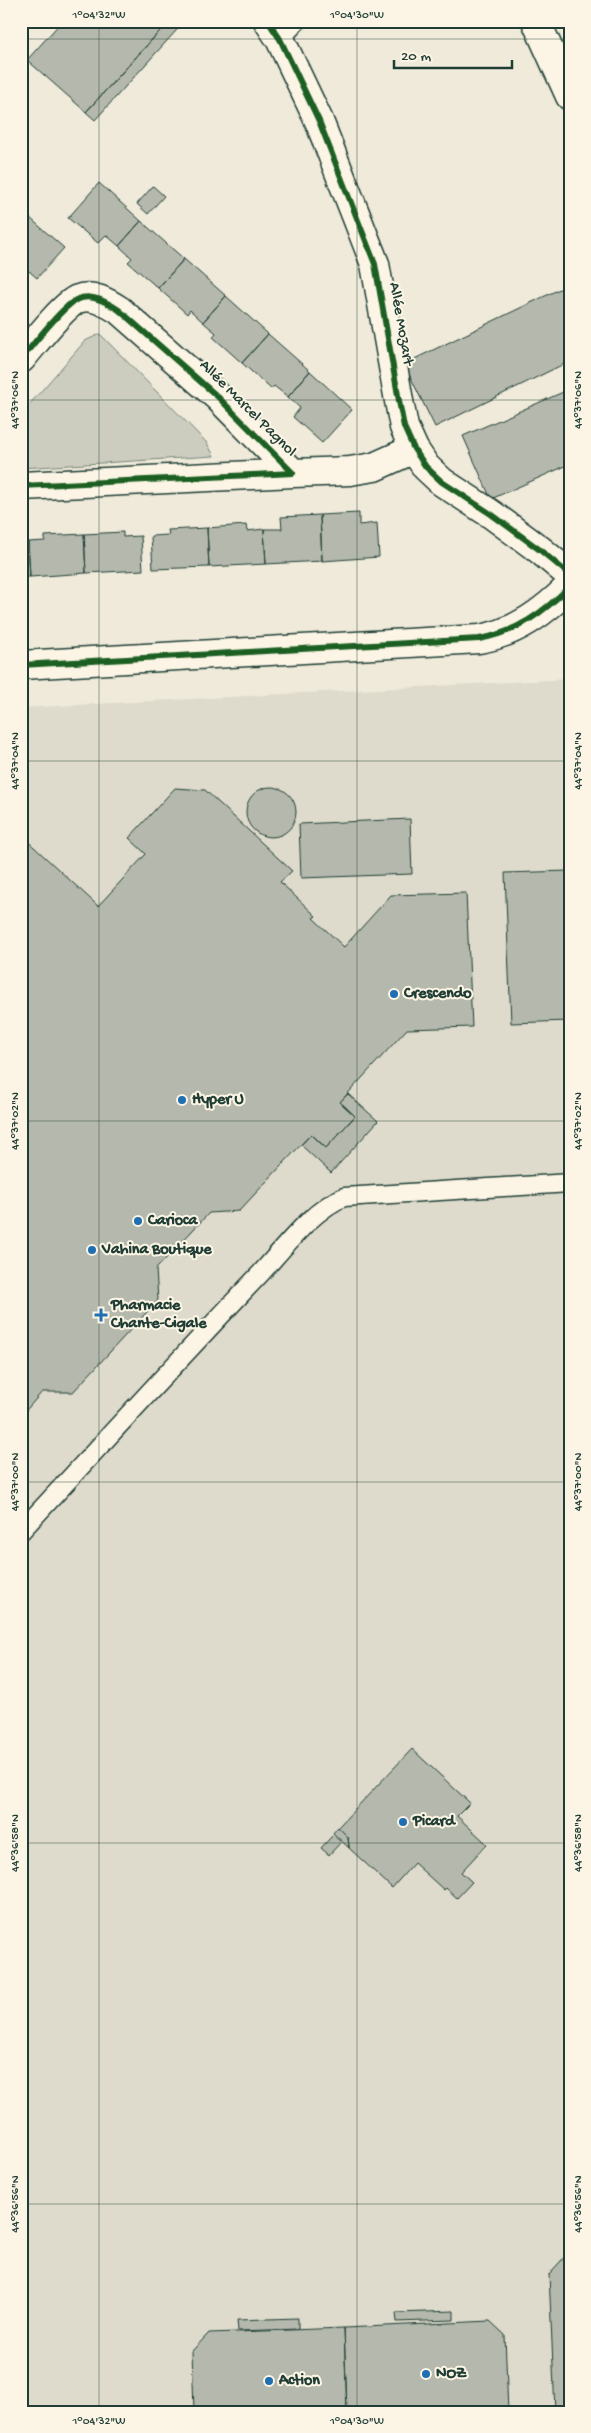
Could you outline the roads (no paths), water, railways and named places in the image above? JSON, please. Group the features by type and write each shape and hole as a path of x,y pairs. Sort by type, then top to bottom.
{"street":[{"path":"536,21 570,96"},
{"name":"Allée Mozart","path":"282,27 375,264 404,426 414,449 426,467 442,482 519,535 570,575"},
{"name":"Allée Marcel Pagnol","path":"21,359 68,306 79,298 94,298 105,302 119,310 218,397 292,473"},
{"name":"Allée Marcel Pagnol","path":"21,486 350,471 374,467 414,449"},
{"path":"21,664 480,639 500,636 518,627 539,614 570,586"}],"lane":[{"path":"21,1531 233,1302 303,1229 333,1201 344,1198 570,1183"}],"place":[{"name":"Crescendo","path":"394,994"},
{"name":"Hyper U","path":"182,1100"},
{"name":"Carioca","path":"138,1221"},
{"name":"Vahina Boutique","path":"92,1250"},
{"name":"Pharmacie Chante-Cigale","path":"101,1315"},
{"name":"Picard","path":"403,1822"},
{"name":"NOZ","path":"426,2374"},
{"name":"Action","path":"269,2381"}]}
